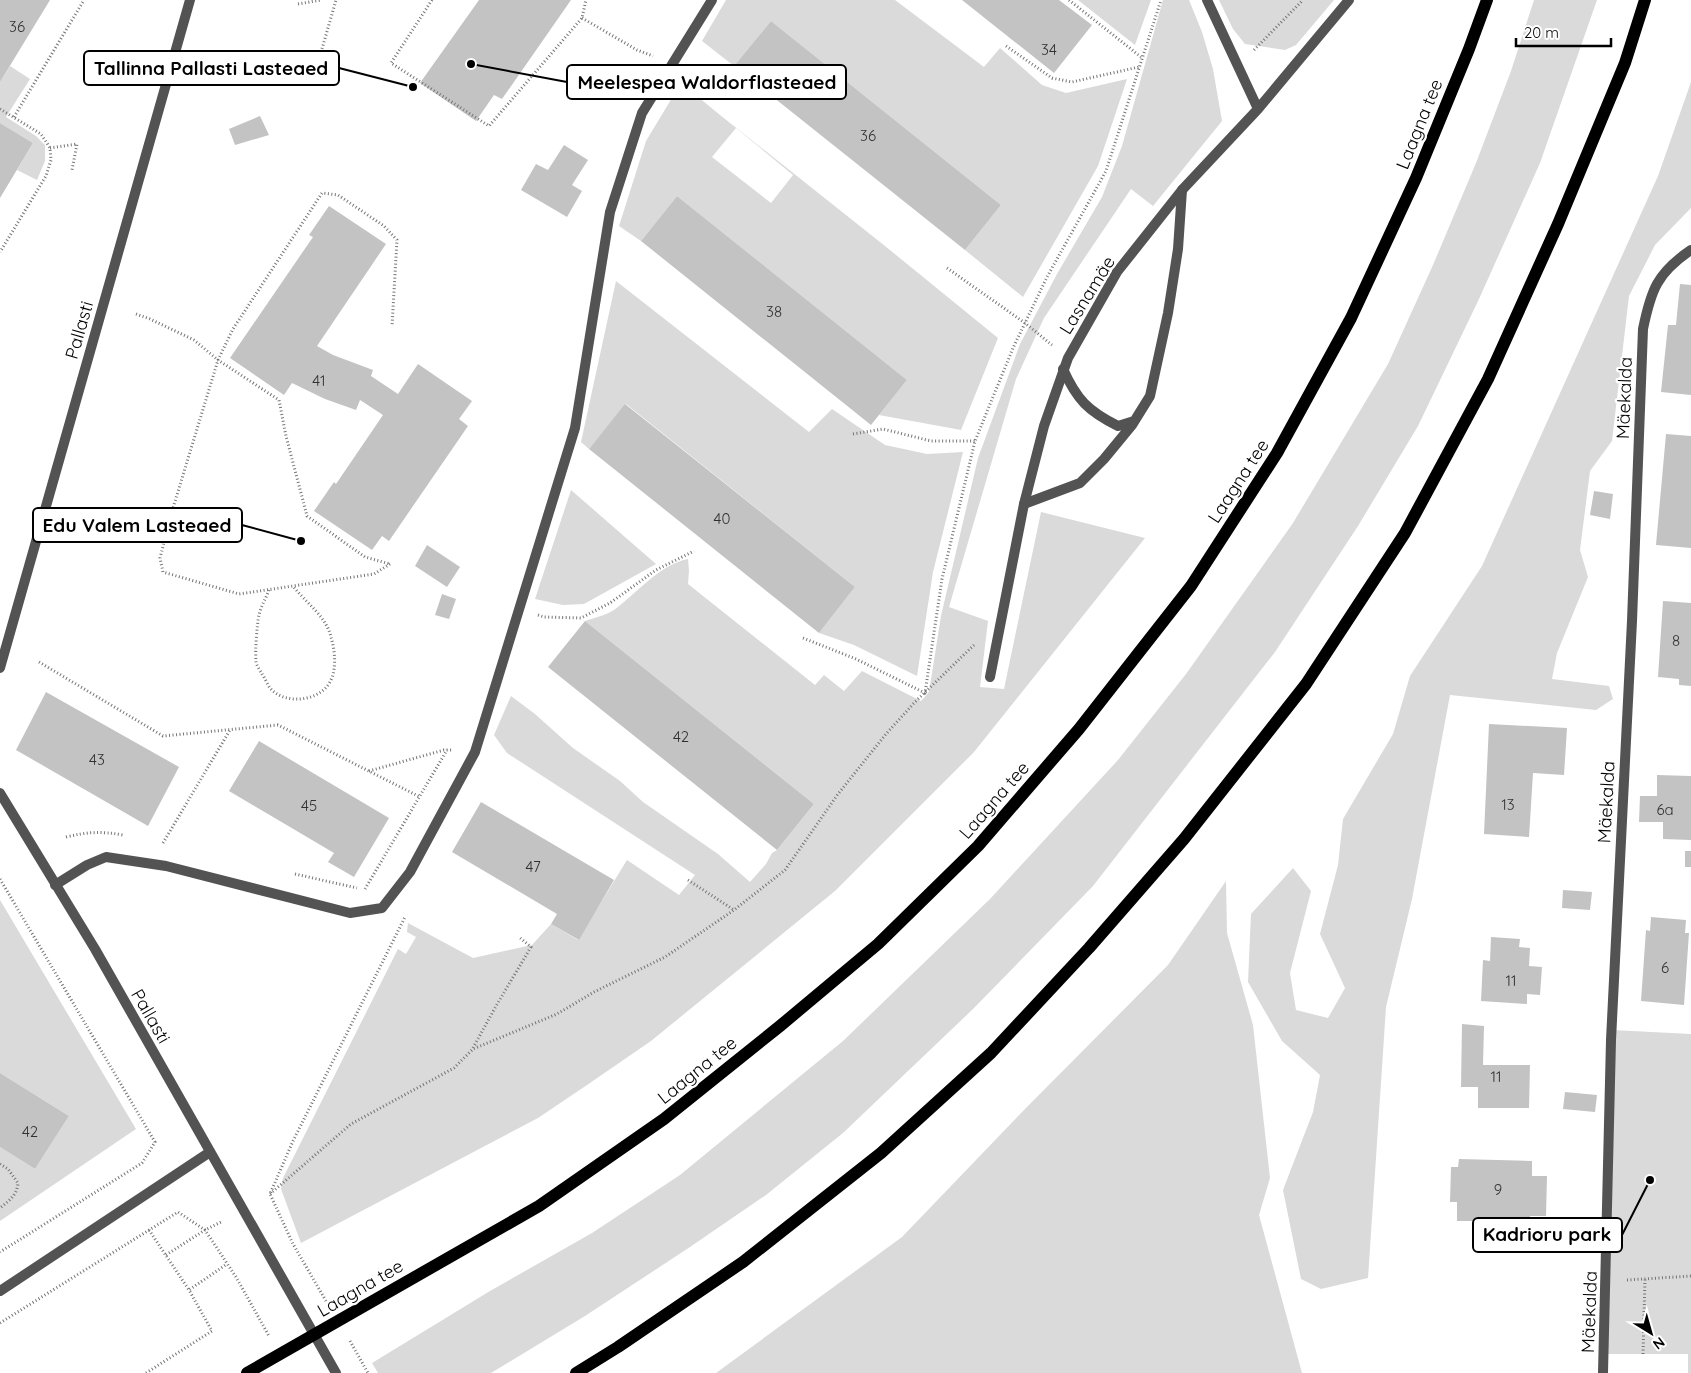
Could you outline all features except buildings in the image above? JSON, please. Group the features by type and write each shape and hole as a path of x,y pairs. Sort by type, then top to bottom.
{"main road":[{"name":"Laagna tee","path":"247,1373 539,1206 664,1119 878,944 978,846 1079,729 1191,586 1277,453 1351,318 1412,187 1469,49 1487,0"},
{"path":"576,1373 618,1347 743,1262 882,1153 991,1053 1089,948 1184,839 1306,684 1405,534 1488,379 1558,224 1622,72 1645,0"}],"street":[{"name":"Pallasti","path":"0,668 190,0"},
{"path":"56,885 87,865 106,857 166,866 350,913 382,908 410,872 475,752 575,428 610,212 642,113 712,0"},
{"path":"1207,0 1258,109"},
{"name":"Lasnamäe","path":"990,677 1024,504 1044,426 1068,358 1117,272 1182,190 1258,109 1349,0"},
{"path":"1024,504 1080,483 1104,459 1134,421 1150,396 1166,322 1178,249 1182,190"},
{"name":"Mäekalda","path":"1603,1373 1611,1040 1632,621 1643,329 1649,300 1656,284 1668,269 1691,250"},
{"path":"1063,370 1080,400 1098,416 1118,426 1134,421"},
{"name":"Pallasti","path":"0,793 95,950 336,1373"},
{"path":"0,1291 210,1152"}],"path":[{"path":"14,117 84,0"},
{"path":"298,4 321,0"},
{"path":"294,70 307,68 315,64 320,56 336,0"},
{"path":"432,0 391,63 489,126 582,18 586,0"},
{"path":"1069,0 1142,57"},
{"path":"925,694 942,579 975,442 1013,348 1047,277 1106,171 1161,0"},
{"path":"1238,66 1303,0"},
{"path":"582,18 638,50 673,63"},
{"path":"1006,46 1052,78 1072,82 1139,67"},
{"path":"0,109 41,134 50,148 51,160 46,176 0,252"},
{"path":"50,148 77,144 72,170"},
{"path":"136,314 194,340 218,360 278,400 307,516 365,557 390,564 374,574 239,594 163,572 160,558 173,508 218,360 233,329 322,193 338,195 384,226 397,240 392,326"},
{"path":"947,268 1025,323 1068,358"},
{"path":"853,434 883,429 931,441 975,442"},
{"path":"519,608 544,617 581,618 610,603 656,570 694,551"},
{"path":"270,589 259,614 256,661 269,687 289,698 300,699 311,697 329,684 335,662 331,636 321,616 303,599 293,586"},
{"path":"803,638 856,660 925,694"},
{"path":"473,1049 556,1014 594,992 665,957 734,910 785,870 838,794 886,734 974,644"},
{"path":"38,662 163,736 278,725 444,810"},
{"path":"172,846 162,844 230,730"},
{"path":"288,872 365,890 447,750"},
{"path":"368,771 447,750 475,752"},
{"path":"66,837 86,832 107,832 126,836"},
{"path":"0,879 155,1142 142,1163 0,1252"},
{"path":"688,880 734,910"},
{"path":"294,1244 270,1194 293,1141 407,913"},
{"path":"270,1194 351,1124 454,1068 473,1049 531,947 519,937"},
{"path":"0,1164 8,1169 18,1183 17,1190 0,1208"},
{"path":"0,1323 178,1212 205,1230 236,1277 272,1341"},
{"path":"166,1256 205,1230 221,1222"},
{"path":"146,1373 212,1331 189,1290 149,1230"},
{"path":"189,1290 227,1264"},
{"path":"1606,1281 1691,1276"},
{"path":"1643,1354 1644,1279"}],"shaded area":[{"path":"726,0 895,0 984,67 1000,48 1042,85 1066,93 1127,79 1098,166 1023,297 965,250 1001,205 771,21 734,66 702,41"},
{"path":"1078,0 1151,0 1135,45"},
{"path":"1163,0 1189,0 1202,32 1213,69 1222,121 1153,206 1131,189 1044,318 1016,379 949,607 988,621 980,687 1004,689 1041,512 1145,538 974,752 835,891 651,1041 538,1118 301,1243 281,1189 283,1178 398,949 406,954 416,937 407,932 408,923 473,958 532,945 551,924 578,940 627,860 679,895 695,875 507,753 494,735 511,696 535,714 573,748 620,781 643,802 718,854 750,882 814,804 585,621 614,610 658,573 677,562 688,559 688,584 815,685 824,675 844,691 862,671 921,701 929,692 941,616 978,458 1020,344 1057,274 1102,197 1122,146"},
{"path":"1219,0 1334,0 1296,45 1285,50 1245,44 1233,29"},
{"path":"1534,0 1597,0 1540,163 1479,299 1418,426 1358,526 1275,652 1093,886 973,1009 843,1133 766,1195 690,1247 585,1316 491,1373 378,1373 372,1363 490,1291 592,1233 680,1175 843,1041 990,899 1118,760 1186,674 1293,523 1388,364 1433,265 1476,163 1511,71"},
{"path":"10,66 30,79 6,117 36,136 45,145 45,161 37,180 17,170 33,143 0,123 0,82"},
{"path":"1691,82 1691,208 1655,245 1629,296 1612,441 1590,471 1580,550 1588,577 1557,653 1552,679 1609,686 1613,699 1596,710 1450,695 1412,899 1386,1007 1368,1278 1321,1289 1301,1279 1283,1190 1313,1112 1320,1075 1282,1041 1248,982 1251,914 1293,868 1311,891 1290,973 1296,1010 1328,1018 1345,988 1320,934 1338,865 1343,819 1393,734 1410,676 1482,566 1658,176"},
{"path":"681,83 998,338 961,430 879,415 907,380 677,196 641,241 619,226 646,141","holes":["736,128 793,175 771,203 712,157"]},
{"path":"616,281 809,432 832,409 885,445 927,454 963,452 933,572 917,676 854,645 819,633 855,587 626,404 589,449 581,442"},
{"path":"571,490 656,564 584,604 563,605 535,599"},
{"path":"1226,881 1227,933 1253,1025 1270,1178 1259,1215 1302,1373 716,1373 902,1237 1025,1109 1168,965"},
{"path":"0,900 136,1129 0,1221 0,1147 35,1169 69,1116 0,1073"},
{"path":"1612,1030 1691,1034 1691,1373 1688,1373 1688,1354 1604,1354"}],"place":[{"name":"Meelespea Waldorflasteaed","path":"471,64"},
{"name":"Tallinna Pallasti Lasteaed","path":"413,87"},
{"name":"Edu Valem Lasteaed","path":"301,541"},
{"name":"Kadrioru park","path":"1650,1180"}]}
